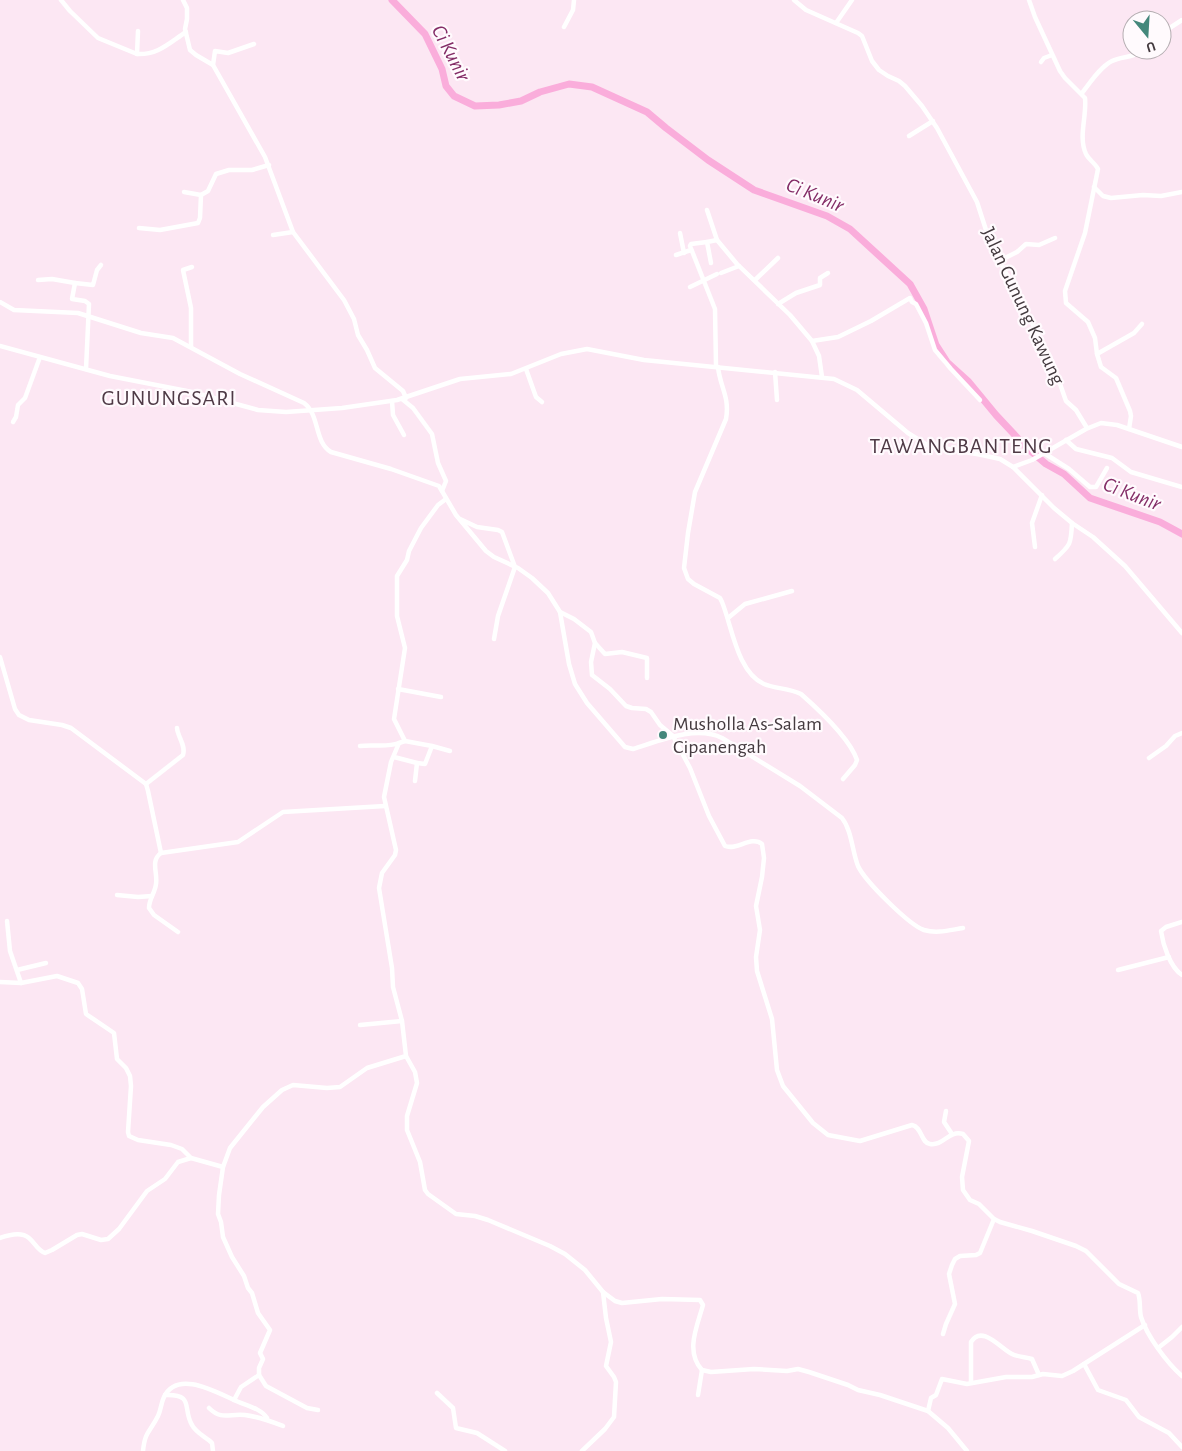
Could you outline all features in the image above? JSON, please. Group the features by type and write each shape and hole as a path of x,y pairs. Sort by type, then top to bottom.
{"street":[{"path":"61,0 70,12 98,38 137,54 152,54 186,32"},
{"path":"183,0 187,8 186,32 190,50 213,65 250,129 268,166 293,232 344,300 354,318 358,335 375,368 403,391 404,398 432,434 438,463 446,481 442,491"},
{"path":"564,27 573,10 574,0"},
{"name":"Jalan Gunung Kawung","path":"794,0 806,10 862,36 868,54 879,70 905,86 933,121 976,202 999,261 1052,361 1066,401 1076,410 1087,428"},
{"path":"836,23 852,0"},
{"path":"1029,0 1034,17 1065,78 1085,98 1083,134 1085,150 1098,169 1085,233 1065,291 1066,304 1088,322 1095,338 1101,367 1116,378 1125,400 1131,416 1129,429"},
{"path":"137,54 138,31"},
{"path":"213,65 215,51 228,53 254,44"},
{"path":"1041,62 1052,55"},
{"path":"1082,94 1111,61 1122,58"},
{"path":"909,136 933,121"},
{"path":"184,192 201,195 208,191 216,174 229,170 252,170 268,166"},
{"path":"1094,187 1103,196 1111,198 1143,195 1162,196 1182,192"},
{"path":"140,228 160,230 198,223 201,195"},
{"path":"707,210 717,240 739,266 790,315 812,341 819,356 822,377"},
{"path":"273,235 293,232"},
{"path":"680,233 684,253"},
{"path":"999,261 1017,252 1026,244 1039,244 1055,238"},
{"path":"717,240 691,244 690,246 714,303 716,313 717,367 727,398 728,410 726,419 695,492 684,568 688,579 720,598 744,664 751,674 764,684 801,694 832,724 850,747 857,760 843,779"},
{"path":"707,242 711,263"},
{"path":"676,254 691,250"},
{"path":"755,280 778,258"},
{"path":"38,280 52,279 75,284 93,285 97,270 101,265"},
{"path":"690,287 739,266"},
{"path":"191,348 191,308 183,270 192,267"},
{"path":"778,304 796,293 820,286 820,278 828,273"},
{"path":"75,284 72,299 88,302 86,369"},
{"path":"812,341 838,337 877,318 910,298 920,310 938,354 980,400"},
{"path":"0,302 14,310 68,312 140,333 173,338 240,374 304,403 326,448 331,452 434,483 442,491 459,519 486,550 494,557 532,578 548,593 560,612 569,664 575,684 587,703 625,747 632,749 674,740 690,734 716,735 800,786 842,818 863,875 911,923 932,931 963,928"},
{"path":"1097,354 1134,333 1142,324"},
{"path":"0,346 110,376 192,392 258,410 286,412 342,408 392,401 460,379 511,374 561,354 587,349 644,360 822,377 840,381 857,390 908,433 927,445 982,454 1014,467 1072,523 1093,537 1125,566 1182,633"},
{"path":"13,422 16,418 18,405 25,398 40,357"},
{"path":"526,369 536,397 542,402"},
{"path":"775,372 777,400"},
{"path":"392,401 392,415 404,435"},
{"path":"1014,467 1032,460 1087,428 1101,423 1117,425 1182,447"},
{"path":"1066,440 1076,449 1112,458 1131,472 1182,487"},
{"path":"1043,454 1069,469 1093,488 1096,487 1107,468"},
{"path":"1035,547 1032,523 1042,495"},
{"path":"405,741 394,719 405,648 397,616 397,576 407,560 409,551 420,528 446,499"},
{"path":"459,519 477,527 502,532 515,567 502,601 494,639"},
{"path":"1055,559 1070,544 1072,523"},
{"path":"728,618 745,604 792,591"},
{"path":"560,612 586,627 591,632 595,643 605,654 622,652 647,658 647,678"},
{"path":"595,643 591,662 592,675 626,706 646,709 650,712 674,740 690,768 709,816 725,846 730,847 753,841 761,842 762,844 764,858 756,906 760,930 756,957 757,971 772,1019 776,1070 783,1086 813,1123 828,1134 860,1141 912,1125 918,1127 926,1142 930,1144 943,1142 952,1134 963,1134 969,1141 962,1170 963,1190 966,1196 985,1208 994,1219 1086,1251 1119,1284 1138,1293 1144,1325 1158,1348 1174,1369 1182,1376"},
{"path":"0,657 15,709 19,715 29,720 67,726 146,784 161,853"},
{"path":"398,689 441,697"},
{"path":"146,784 183,755 184,747 177,728"},
{"path":"1149,758 1166,746 1174,736 1182,733"},
{"path":"360,746 376,744 388,747 405,741 450,751"},
{"path":"398,743 391,762 384,797 396,850 395,855 382,873 379,888 390,953 393,987 402,1022 406,1056 415,1072 417,1083 407,1116 407,1130 420,1162 426,1192 456,1214 475,1216 488,1220 559,1251 585,1270 603,1292 615,1302 622,1303 662,1298 701,1300 703,1305 692,1351 696,1362 702,1370 713,1372 754,1369 800,1370 841,1382 858,1390 880,1395 928,1411 948,1428 967,1451"},
{"path":"394,757 426,764 432,746"},
{"path":"415,781 417,763"},
{"path":"178,932 151,912 149,904 156,883 155,861 161,853 238,842 283,812 385,806"},
{"path":"117,895 152,896"},
{"path":"7,921 10,951 20,983"},
{"path":"1182,922 1166,927 1161,931 1174,968 1182,975"},
{"path":"1118,970 1169,957"},
{"path":"16,970 46,963"},
{"path":"0,982 20,983 56,976 78,983 82,989 86,1014 114,1033 116,1057 129,1073 131,1086 129,1136 138,1140 172,1145 182,1149 191,1158 222,1167"},
{"path":"360,1025 402,1022"},
{"path":"318,1410 307,1408 266,1386 259,1375 258,1368 263,1359 260,1353 270,1330 258,1313 244,1276 224,1241 218,1212 222,1167 230,1148 263,1107 282,1090 293,1085 327,1088 340,1087 368,1068 406,1056"},
{"path":"946,1111 944,1122 952,1134"},
{"path":"0,1238 8,1235 24,1235 29,1237 45,1253 77,1235 101,1240 108,1239 119,1229 147,1191 166,1179 178,1162 191,1158"},
{"path":"943,1334 955,1304 949,1274 952,1265 955,1259 960,1256 980,1253 994,1219"},
{"path":"582,1451 605,1429 614,1414 616,1382 606,1366 612,1342 606,1318 603,1292"},
{"path":"928,1411 930,1398 937,1394 941,1380 966,1384 1006,1377 1026,1378 1043,1374 1062,1376 1073,1371 1144,1325"},
{"path":"1158,1348 1182,1327"},
{"path":"971,1382 971,1342 973,1338 979,1336 991,1339 1013,1354 1032,1359 1039,1375"},
{"path":"1084,1364 1098,1390 1126,1400 1139,1417 1172,1435 1182,1447"},
{"path":"698,1394 702,1370"},
{"path":"234,1400 241,1387 259,1375"},
{"path":"143,1451 145,1437 159,1414 165,1395 172,1388 184,1383 219,1393 262,1412 267,1418"},
{"path":"437,1393 453,1408 454,1425 457,1429 477,1433 505,1451"},
{"path":"165,1395 179,1396 186,1400 192,1425 212,1443 213,1451"},
{"path":"209,1408 216,1414 267,1418 283,1426"}],"waterway":[{"name":"Ci Kunir","path":"392,0 425,34 442,69 446,86 454,96 475,106 499,105 521,101 540,92 569,84 592,87 647,112 708,160 754,190 827,216 850,229 910,284 924,309 936,345 947,362 968,381 1026,447 1046,464 1064,474 1090,498 1160,522 1182,534"}],"place":[{"name":"Musholla As-Salam Cipanengah","path":"663,735"}],"district":[{"name":"GUNUNGSARI","path":"169,398"},
{"name":"TAWANGBANTENG","path":"961,446"}]}
